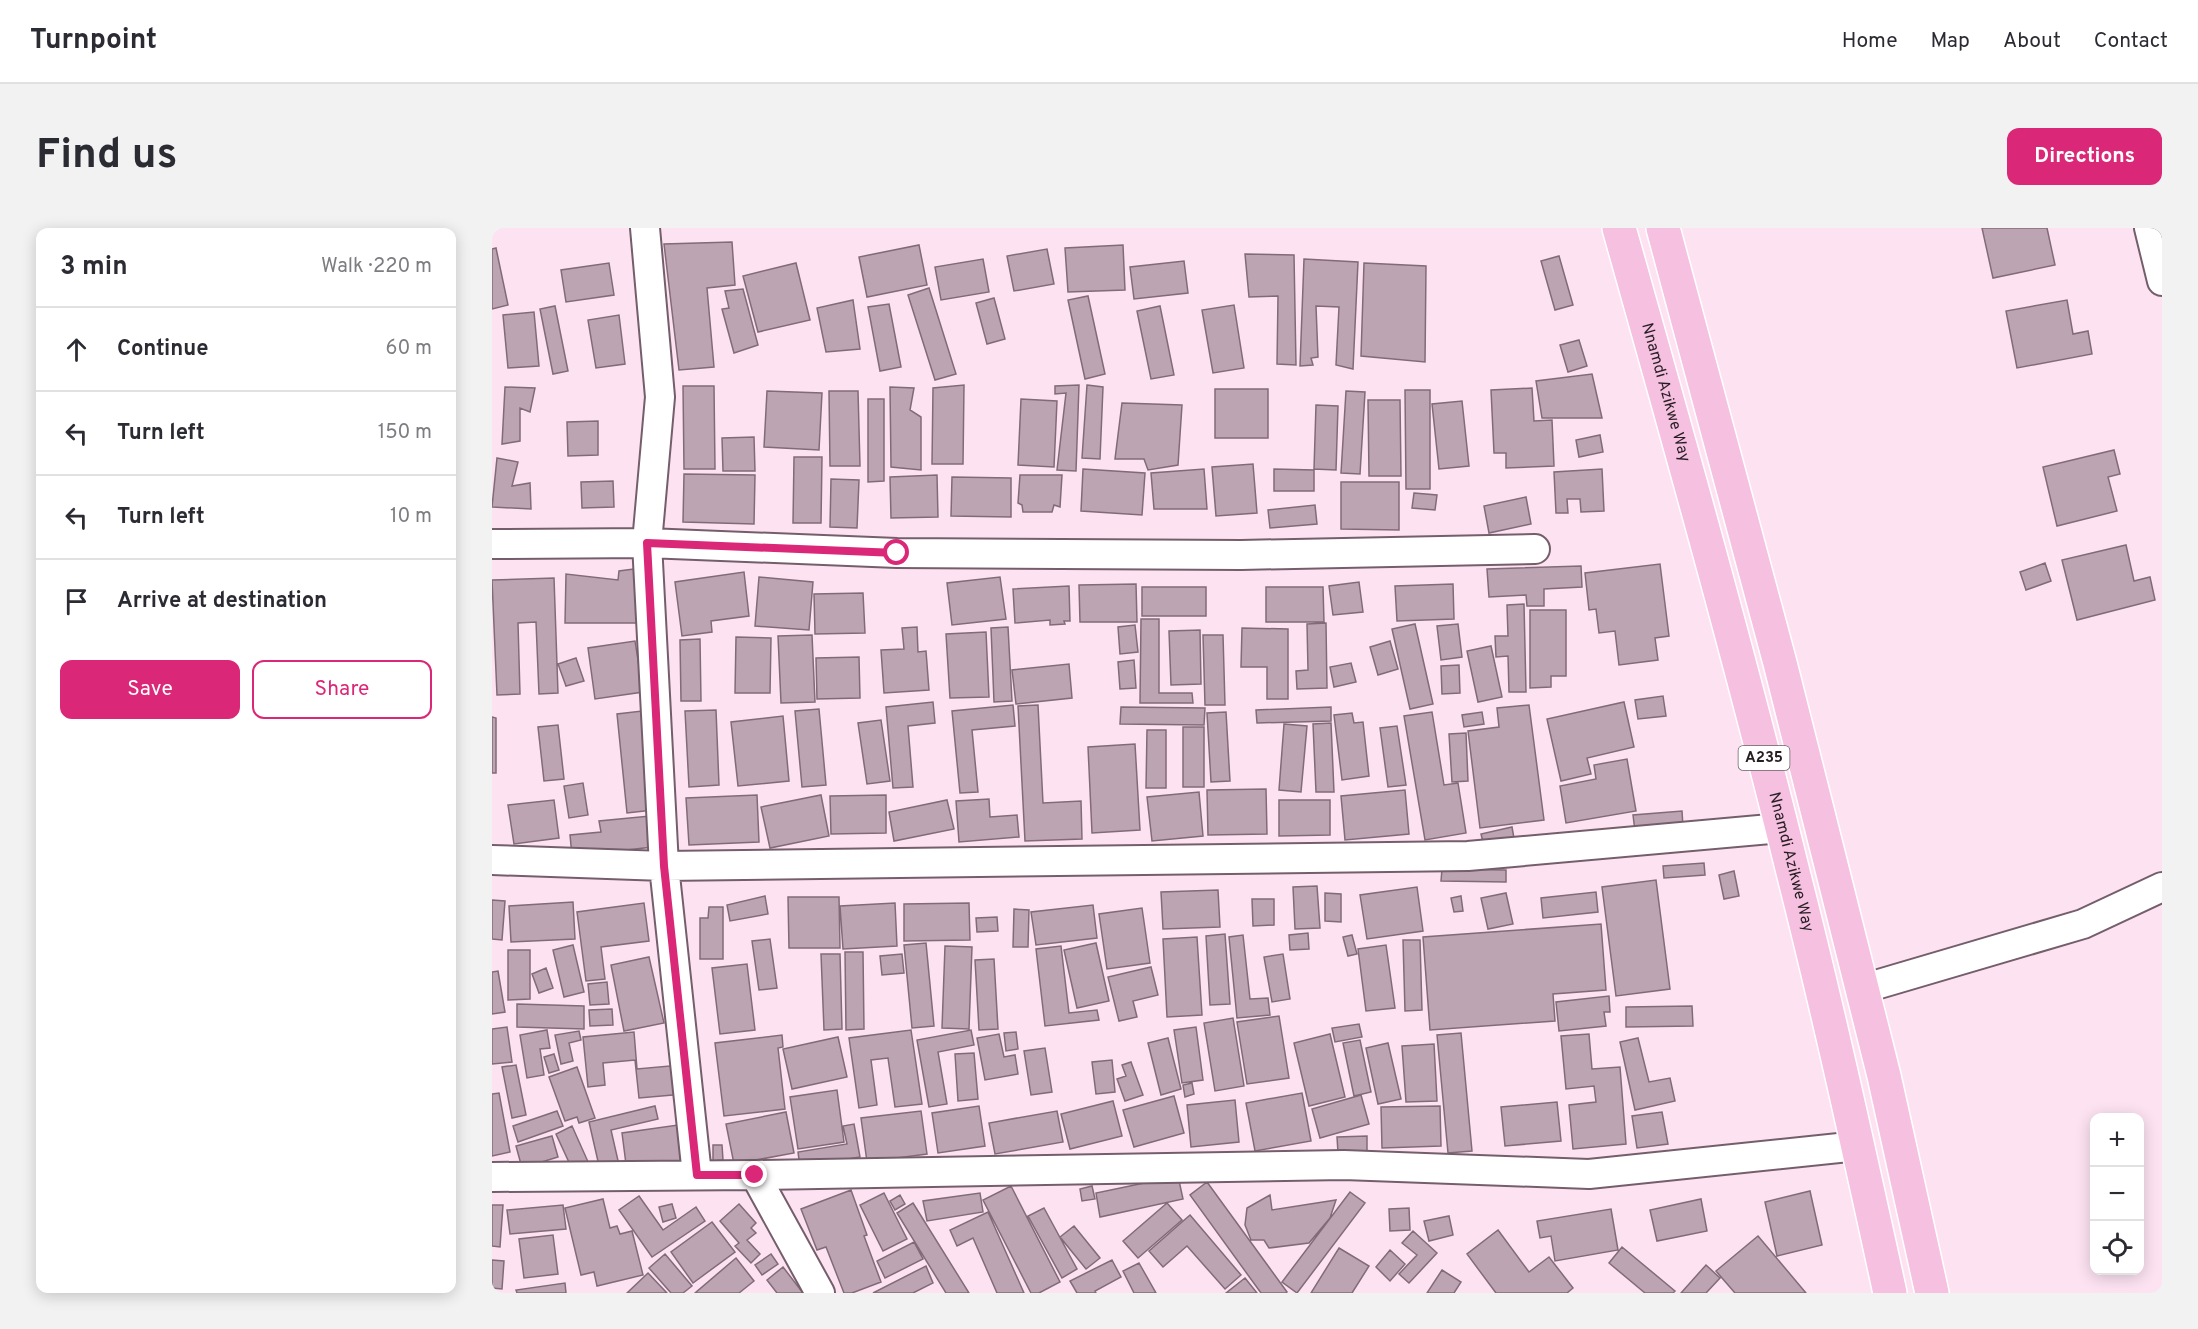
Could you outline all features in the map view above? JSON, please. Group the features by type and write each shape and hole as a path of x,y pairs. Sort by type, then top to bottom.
{"highway":[{"name":"Nnamdi Azikwe Way","path":"1619,228 1682,451 1782,828 1858,1146 1890,1293"},
{"name":"A235","path":"1663,228 1783,674 1884,1076 1932,1293"}],"street":[{"path":"645,228 660,397 647,543 664,866 697,1175"},
{"path":"2149,228 2162,281"},
{"path":"492,544 647,543 909,553 1241,555 1535,549"},
{"path":"492,860 664,866 1468,856 1782,828"},
{"path":"1862,989 2083,924 2162,886"},
{"path":"492,1177 1344,1165 1588,1173 1858,1146"},
{"path":"755,1175 820,1293"}],"building":[{"path":"1982,228 2047,228 2055,265 1993,278"},
{"path":"732,242 735,285 707,288 714,367 679,370 664,244"},
{"path":"919,245 927,285 867,297 859,257"},
{"path":"1123,245 1125,290 1068,292 1065,248"},
{"path":"496,248 508,305 492,309 492,249"},
{"path":"1047,249 1054,284 1014,291 1007,256"},
{"path":"1245,254 1294,255 1296,365 1277,364 1278,296 1249,297"},
{"path":"1559,256 1573,305 1555,310 1541,261"},
{"path":"983,259 989,292 941,300 935,267"},
{"path":"1304,259 1358,262 1353,369 1336,365 1339,307 1316,306 1318,357 1311,358 1313,365 1300,366"},
{"path":"1184,261 1188,293 1134,299 1130,267"},
{"path":"609,263 614,295 566,302 561,270"},
{"path":"796,263 810,320 758,332 743,276"},
{"path":"1364,263 1426,266 1425,362 1361,356"},
{"path":"929,288 956,374 935,380 908,295"},
{"path":"743,289 758,345 734,353 722,309 729,308 725,291"},
{"path":"1088,296 1105,374 1085,379 1068,300"},
{"path":"994,298 1005,339 987,344 976,303"},
{"path":"853,300 860,349 826,352 817,308"},
{"path":"2067,300 2073,334 2088,331 2092,354 2017,368 2006,311"},
{"path":"889,304 901,367 880,371 868,307"},
{"path":"1234,305 1244,368 1213,373 1202,310"},
{"path":"555,306 568,371 553,374 540,309"},
{"path":"1160,306 1174,375 1151,379 1137,311"},
{"path":"534,312 539,366 508,368 503,315"},
{"path":"619,315 625,364 596,368 588,320"},
{"path":"1579,340 1587,366 1568,372 1560,345"},
{"path":"1592,374 1602,418 1542,418 1536,381"},
{"path":"964,385 963,464 932,464 933,388"},
{"path":"1079,385 1076,471 1057,470 1066,393 1055,394 1055,386"},
{"path":"1087,385 1103,387 1100,459 1082,458"},
{"path":"683,386 714,386 715,469 684,469"},
{"path":"505,387 535,388 530,412 520,408 520,441 502,444"},
{"path":"890,387 914,388 910,410 921,417 921,470 891,467"},
{"path":"1532,388 1534,421 1552,420 1554,466 1506,468 1506,453 1494,453 1491,390"},
{"path":"1215,389 1268,389 1268,438 1215,438"},
{"path":"1405,390 1430,390 1430,489 1406,489"},
{"path":"767,391 822,393 819,450 764,447"},
{"path":"829,391 858,391 860,466 830,466"},
{"path":"1346,391 1365,392 1360,474 1341,473"},
{"path":"868,399 884,399 884,481 868,482"},
{"path":"1021,399 1057,401 1054,467 1018,465"},
{"path":"1368,400 1400,400 1401,476 1369,476"},
{"path":"1462,401 1469,466 1439,469 1432,404"},
{"path":"1122,403 1182,405 1178,465 1148,470 1144,459 1115,459"},
{"path":"1316,405 1338,406 1336,470 1314,469"},
{"path":"598,421 598,455 568,456 567,422"},
{"path":"1600,435 1603,452 1579,457 1576,440"},
{"path":"754,437 755,471 723,471 722,438"},
{"path":"2114,450 2120,474 2108,477 2117,511 2057,526 2043,467"},
{"path":"794,457 822,457 821,523 793,523"},
{"path":"497,458 518,462 512,486 530,483 531,509 492,507"},
{"path":"1253,464 1257,513 1216,516 1212,467"},
{"path":"1083,469 1145,473 1142,515 1081,511"},
{"path":"1204,469 1207,509 1154,509 1151,473"},
{"path":"1274,469 1314,470 1314,491 1274,491"},
{"path":"1602,469 1604,511 1581,512 1580,499 1567,499 1568,513 1556,513 1554,472"},
{"path":"684,474 755,475 754,524 683,522"},
{"path":"937,475 938,517 891,518 890,477"},
{"path":"1020,475 1062,475 1060,507 1054,505 1052,512 1023,512 1022,505 1018,503"},
{"path":"952,477 1011,478 1011,517 951,516"},
{"path":"831,479 859,480 857,528 830,527"},
{"path":"613,481 614,507 582,508 581,482"},
{"path":"1341,482 1399,482 1399,530 1341,529"},
{"path":"1414,493 1437,495 1435,510 1412,508"},
{"path":"1526,497 1531,524 1489,533 1484,506"},
{"path":"1315,505 1317,524 1270,528 1268,510"},
{"path":"2126,545 2134,581 2150,577 2155,600 2077,620 2062,560"},
{"path":"2045,563 2051,581 2026,590 2020,572"},
{"path":"1660,564 1669,636 1655,638 1658,660 1619,665 1615,631 1599,633 1596,609 1589,610 1585,573"},
{"path":"1581,566 1582,587 1544,589 1544,606 1527,606 1526,595 1489,597 1487,569"},
{"path":"641,568 640,623 565,623 566,574 618,580 619,571"},
{"path":"744,572 749,616 711,621 712,632 682,636 675,582"},
{"path":"759,577 813,582 809,630 755,626"},
{"path":"1000,577 1006,619 952,625 947,583"},
{"path":"554,578 558,693 539,694 536,622 518,623 520,694 497,695 492,580"},
{"path":"1359,582 1363,612 1333,615 1329,586"},
{"path":"1136,584 1137,622 1080,622 1079,585"},
{"path":"1453,584 1454,619 1397,621 1395,586"},
{"path":"1069,586 1070,621 1064,621 1065,624 1050,625 1050,620 1015,623 1013,589"},
{"path":"1142,587 1206,587 1206,616 1142,616"},
{"path":"1266,587 1323,587 1324,622 1266,622"},
{"path":"863,593 865,633 815,634 814,594"},
{"path":"1524,604 1526,692 1509,692 1508,656 1496,657 1495,636 1508,636 1507,605"},
{"path":"1530,610 1566,610 1566,676 1551,676 1551,687 1530,688"},
{"path":"1141,619 1159,619 1159,693 1192,693 1193,703 1140,703"},
{"path":"1326,623 1327,688 1297,689 1296,671 1308,670 1307,624"},
{"path":"1415,624 1433,704 1410,709 1392,629"},
{"path":"1458,624 1462,657 1441,660 1437,626"},
{"path":"1135,625 1138,652 1120,654 1118,627"},
{"path":"917,627 918,652 926,651 929,690 884,693 881,650 904,649 902,628"},
{"path":"1008,627 1012,701 994,702 991,628"},
{"path":"1242,628 1288,629 1288,699 1267,699 1267,667 1241,667"},
{"path":"1200,630 1201,684 1171,685 1169,631"},
{"path":"986,632 989,697 950,698 946,634"},
{"path":"812,635 815,702 781,703 778,636"},
{"path":"1203,635 1223,635 1225,705 1205,705"},
{"path":"736,637 771,638 770,693 735,693"},
{"path":"700,639 701,701 681,701 680,640"},
{"path":"635,641 643,692 595,699 588,648"},
{"path":"1390,641 1398,669 1378,675 1370,647"},
{"path":"1491,646 1502,697 1478,702 1467,651"},
{"path":"859,657 860,698 817,699 816,658"},
{"path":"576,658 584,681 566,686 558,664"},
{"path":"1134,660 1136,688 1120,689 1118,662"},
{"path":"1351,663 1356,682 1334,687 1330,667"},
{"path":"1069,664 1072,698 1016,704 1012,670"},
{"path":"1459,665 1460,693 1442,694 1441,666"},
{"path":"1663,696 1666,716 1638,719 1635,700"},
{"path":"933,702 935,723 908,726 913,787 893,788 886,707"},
{"path":"1624,702 1634,747 1587,758 1591,774 1561,781 1547,719"},
{"path":"1013,705 1015,726 972,730 978,792 960,793 952,711"},
{"path":"1038,705 1043,803 1081,801 1082,839 1025,841 1018,706"},
{"path":"1529,705 1544,820 1480,828 1468,731 1499,727 1497,708"},
{"path":"1121,707 1205,708 1204,725 1120,724"},
{"path":"1331,707 1331,721 1257,723 1256,710"},
{"path":"819,709 826,785 802,787 795,711"},
{"path":"716,710 719,785 689,787 685,711"},
{"path":"642,711 653,810 627,813 617,714"},
{"path":"1226,712 1230,781 1211,782 1207,713"},
{"path":"1432,712 1444,785 1458,783 1466,833 1425,840 1404,716"},
{"path":"1482,712 1484,724 1464,727 1462,715"},
{"path":"1352,713 1354,723 1363,722 1369,776 1342,780 1334,715"},
{"path":"783,716 789,781 738,786 731,722"},
{"path":"492,717 496,718 496,773 492,773"},
{"path":"881,720 890,781 867,784 858,723"},
{"path":"1331,723 1334,792 1316,792 1313,724"},
{"path":"1284,724 1307,726 1301,792 1279,790"},
{"path":"558,725 564,779 544,781 538,727"},
{"path":"1397,726 1406,785 1388,787 1380,728"},
{"path":"1183,727 1204,727 1204,787 1183,787"},
{"path":"1147,730 1166,730 1166,788 1146,788"},
{"path":"1466,733 1468,781 1452,782 1449,734"},
{"path":"1135,744 1140,830 1092,833 1088,747"},
{"path":"1627,759 1636,811 1566,823 1560,786 1596,779 1594,765"},
{"path":"583,783 588,815 569,818 564,786"},
{"path":"1266,789 1267,834 1208,835 1207,790"},
{"path":"1405,790 1409,834 1345,840 1341,796"},
{"path":"1199,792 1203,836 1152,841 1147,797"},
{"path":"757,795 759,842 689,845 686,798"},
{"path":"821,795 829,836 770,848 761,807"},
{"path":"886,795 886,833 831,834 830,796"},
{"path":"989,799 990,817 1017,815 1019,837 959,842 956,801"},
{"path":"554,800 559,838 514,844 508,805"},
{"path":"947,800 954,829 894,841 889,812"},
{"path":"1279,800 1330,800 1330,835 1279,836"},
{"path":"1682,811 1683,827 1635,831 1633,815"},
{"path":"650,816 653,847 572,856 570,835 601,832 599,821"},
{"path":"1512,827 1515,844 1485,850 1481,834"},
{"path":"1704,863 1705,875 1664,878 1663,866"},
{"path":"1442,869 1506,870 1506,882 1441,881"},
{"path":"1734,871 1739,896 1724,899 1719,875"},
{"path":"1656,880 1670,989 1616,996 1602,887"},
{"path":"1317,886 1320,928 1295,929 1293,887"},
{"path":"1417,887 1423,931 1367,939 1360,895"},
{"path":"1218,890 1220,927 1163,929 1161,892"},
{"path":"1596,892 1598,912 1543,918 1541,898"},
{"path":"1325,893 1341,894 1341,922 1325,921"},
{"path":"1506,893 1513,924 1488,929 1481,898"},
{"path":"765,896 768,914 730,921 727,905"},
{"path":"1461,896 1463,911 1454,912 1451,898"},
{"path":"788,897 839,897 840,948 789,948"},
{"path":"1252,899 1274,899 1274,925 1253,926"},
{"path":"492,900 505,901 502,940 492,939"},
{"path":"573,902 575,939 511,942 509,906"},
{"path":"644,903 649,941 601,947 605,979 586,981 577,912"},
{"path":"895,903 897,946 843,949 840,906"},
{"path":"969,903 970,940 904,941 904,904"},
{"path":"1093,905 1097,938 1036,945 1031,912"},
{"path":"709,907 723,907 723,959 700,959 700,918 708,918"},
{"path":"1142,908 1150,963 1107,969 1099,914"},
{"path":"1014,909 1029,910 1028,947 1013,947"},
{"path":"997,917 998,931 977,932 976,918"},
{"path":"1601,924 1606,990 1553,994 1555,1021 1430,1030 1423,937"},
{"path":"1308,933 1309,949 1290,950 1289,935"},
{"path":"1225,934 1230,1004 1210,1005 1206,936"},
{"path":"1243,935 1250,999 1268,998 1270,1015 1237,1018 1229,937"},
{"path":"1352,935 1357,954 1348,956 1343,937"},
{"path":"1197,937 1202,1015 1167,1017 1163,939"},
{"path":"770,939 777,988 759,990 752,941"},
{"path":"1403,940 1420,940 1422,1010 1405,1011"},
{"path":"926,943 934,1026 912,1028 904,945"},
{"path":"1096,943 1109,1001 1077,1008 1064,950"},
{"path":"573,945 584,992 564,997 553,950"},
{"path":"1386,945 1395,1008 1366,1011 1358,949"},
{"path":"945,946 972,947 969,1029 942,1028"},
{"path":"1061,946 1069,1013 1097,1010 1099,1020 1045,1026 1036,949"},
{"path":"508,950 530,950 530,999 508,1000"},
{"path":"845,952 863,952 864,1029 846,1030"},
{"path":"821,954 840,954 842,1029 824,1030"},
{"path":"902,954 904,973 882,975 880,956"},
{"path":"1283,954 1290,999 1272,1002 1264,957"},
{"path":"649,957 664,1023 624,1031 611,965"},
{"path":"994,959 998,1029 979,1030 975,960"},
{"path":"747,964 755,1030 720,1034 712,968"},
{"path":"1151,967 1158,995 1133,1001 1137,1017 1119,1021 1108,977"},
{"path":"546,968 553,988 539,993 532,974"},
{"path":"498,971 505,1012 492,1014 492,972"},
{"path":"607,982 609,1004 590,1005 588,984"},
{"path":"1609,996 1610,1012 1604,1012 1606,1026 1559,1031 1556,1002"},
{"path":"517,1004 584,1006 584,1029 517,1027"},
{"path":"1692,1006 1693,1026 1626,1027 1626,1007"},
{"path":"612,1009 613,1025 590,1026 589,1010"},
{"path":"1279,1016 1289,1078 1247,1084 1237,1022"},
{"path":"1233,1018 1244,1086 1215,1091 1204,1023"},
{"path":"1359,1024 1362,1037 1335,1042 1332,1028"},
{"path":"507,1027 512,1062 492,1064 492,1029"},
{"path":"1196,1027 1203,1080 1182,1083 1174,1030"},
{"path":"547,1030 550,1048 540,1049 544,1075 527,1078 520,1035"},
{"path":"911,1030 922,1104 895,1107 888,1058 871,1060 877,1105 859,1108 849,1038"},
{"path":"971,1030 974,1045 938,1052 947,1104 929,1107 917,1040"},
{"path":"579,1031 581,1040 569,1043 573,1061 561,1064 555,1035"},
{"path":"634,1032 637,1069 681,1065 684,1094 639,1098 635,1060 603,1063 605,1085 588,1087 583,1037"},
{"path":"1016,1032 1018,1049 1006,1051 1004,1033"},
{"path":"1461,1033 1472,1151 1448,1153 1437,1035"},
{"path":"999,1034 1004,1057 1015,1055 1018,1074 985,1080 977,1038"},
{"path":"1330,1034 1345,1097 1309,1106 1294,1043"},
{"path":"1589,1034 1592,1069 1620,1067 1626,1144 1573,1149 1569,1105 1596,1102 1594,1086 1566,1089 1561,1036"},
{"path":"782,1035 783,1047 778,1048 785,1109 724,1116 715,1043"},
{"path":"838,1037 847,1077 792,1089 783,1049"},
{"path":"1168,1038 1181,1089 1161,1095 1148,1043"},
{"path":"1638,1038 1649,1082 1670,1078 1675,1101 1635,1110 1620,1042"},
{"path":"1360,1040 1371,1092 1354,1096 1343,1043"},
{"path":"1388,1043 1401,1099 1378,1104 1366,1048"},
{"path":"1434,1044 1437,1101 1406,1102 1402,1046"},
{"path":"1045,1048 1052,1092 1031,1095 1024,1051"},
{"path":"974,1053 978,1099 958,1101 955,1054"},
{"path":"554,1054 559,1070 549,1073 544,1057"},
{"path":"1112,1060 1115,1092 1096,1094 1092,1062"},
{"path":"1131,1062 1143,1095 1125,1101 1117,1079 1126,1076 1122,1065"},
{"path":"516,1065 526,1115 512,1118 502,1067"},
{"path":"577,1067 595,1118 579,1123 577,1117 565,1121 549,1077"},
{"path":"1192,1083 1194,1094 1185,1097 1183,1085"},
{"path":"837,1090 844,1142 798,1149 790,1097"},
{"path":"499,1093 510,1152 492,1156 492,1094"},
{"path":"1302,1093 1311,1141 1255,1151 1246,1103"},
{"path":"1361,1095 1369,1124 1320,1138 1312,1109"},
{"path":"1174,1096 1184,1133 1134,1147 1123,1110"},
{"path":"1235,1100 1239,1142 1191,1147 1187,1105"},
{"path":"1113,1101 1122,1136 1070,1149 1061,1114"},
{"path":"1557,1102 1561,1141 1505,1146 1501,1107"},
{"path":"655,1106 658,1119 611,1130 619,1165 600,1170 589,1122"},
{"path":"979,1106 985,1146 938,1153 932,1113"},
{"path":"1440,1106 1441,1146 1382,1148 1381,1107"},
{"path":"557,1111 563,1126 518,1142 513,1126"},
{"path":"921,1111 927,1154 867,1162 861,1118"},
{"path":"1057,1111 1063,1142 995,1154 989,1123"},
{"path":"786,1112 794,1153 734,1164 726,1124"},
{"path":"1662,1112 1668,1144 1637,1148 1632,1116"},
{"path":"854,1124 860,1157 800,1167 798,1152 847,1144 843,1126"},
{"path":"678,1125 684,1164 627,1172 622,1133"},
{"path":"572,1126 589,1164 573,1171 556,1134"},
{"path":"552,1136 558,1157 522,1168 516,1146"},
{"path":"1367,1136 1367,1152 1338,1153 1337,1137"},
{"path":"713,1145 722,1145 723,1160 713,1161"},
{"path":"1178,1176 1183,1199 1100,1217 1096,1193"},
{"path":"1207,1182 1286,1293 1261,1293 1190,1195"},
{"path":"1011,1186 1060,1282 1039,1293 1031,1293 983,1200"},
{"path":"1092,1186 1095,1199 1082,1201 1080,1189"},
{"path":"851,1190 867,1235 864,1236 881,1282 852,1293 844,1293 826,1247 817,1250 801,1209"},
{"path":"1810,1191 1822,1245 1777,1256 1765,1202"},
{"path":"1350,1192 1365,1203 1297,1293 1282,1282"},
{"path":"884,1193 907,1239 883,1251 860,1205"},
{"path":"980,1193 983,1212 927,1221 923,1201"},
{"path":"900,1195 905,1204 895,1210 890,1201"},
{"path":"1270,1195 1272,1210 1336,1200 1330,1218 1309,1243 1269,1248 1264,1240 1251,1240 1245,1225 1247,1208"},
{"path":"639,1196 663,1230 696,1207 705,1221 652,1257 619,1210"},
{"path":"603,1199 610,1228 617,1226 620,1234 632,1231 643,1275 597,1286 594,1272 581,1275 565,1208"},
{"path":"1701,1199 1707,1231 1657,1241 1650,1210"},
{"path":"913,1203 969,1293 946,1293 897,1213"},
{"path":"1167,1203 1182,1220 1138,1258 1123,1241"},
{"path":"672,1204 676,1218 663,1222 659,1207"},
{"path":"739,1204 756,1223 751,1228 756,1233 747,1240 760,1254 751,1263 735,1246 739,1243 720,1221"},
{"path":"492,1205 503,1205 500,1247 492,1246"},
{"path":"563,1205 566,1229 510,1234 507,1210"},
{"path":"1044,1208 1077,1269 1062,1278 1028,1216"},
{"path":"1409,1208 1410,1230 1390,1231 1389,1209"},
{"path":"1611,1209 1618,1250 1555,1261 1551,1236 1540,1238 1537,1221"},
{"path":"988,1212 1024,1293 997,1293 973,1238 957,1246 950,1230"},
{"path":"1190,1215 1241,1275 1225,1289 1187,1246 1163,1267 1149,1251"},
{"path":"1449,1216 1453,1235 1429,1241 1424,1221"},
{"path":"712,1222 735,1252 693,1283 671,1252"},
{"path":"1074,1226 1100,1258 1086,1269 1060,1237"},
{"path":"1498,1230 1529,1272 1549,1257 1573,1288 1567,1293 1496,1293 1467,1254"},
{"path":"1413,1231 1437,1253 1409,1283 1399,1274 1417,1255 1402,1243"},
{"path":"553,1235 558,1274 524,1278 519,1239"},
{"path":"1758,1236 1806,1293 1735,1293 1716,1271"},
{"path":"914,1242 923,1259 885,1278 877,1261"},
{"path":"1622,1247 1675,1291 1673,1293 1645,1293 1609,1263"},
{"path":"1339,1248 1369,1266 1352,1293 1311,1293"},
{"path":"1390,1250 1405,1264 1390,1281 1376,1267"},
{"path":"665,1254 692,1286 683,1293 671,1293 649,1268"},
{"path":"771,1254 778,1264 762,1275 755,1265"},
{"path":"736,1258 754,1281 739,1293 695,1293"},
{"path":"492,1260 504,1261 502,1289 492,1288"},
{"path":"1112,1260 1121,1277 1095,1291 1096,1293 1077,1293 1070,1281"},
{"path":"1139,1263 1156,1293 1134,1293 1123,1271"},
{"path":"1706,1265 1720,1278 1706,1293 1681,1293"},
{"path":"926,1266 933,1283 913,1293 873,1293"},
{"path":"783,1267 803,1293 777,1293 767,1280"},
{"path":"1442,1270 1461,1282 1454,1293 1427,1293"},
{"path":"648,1273 667,1293 627,1293"},
{"path":"1245,1278 1257,1293 1226,1293"},
{"path":"565,1283 566,1293 517,1293 516,1290"}],"route":[{"path":"755,1175 697,1175 664,866 647,543 897,553"}]}
